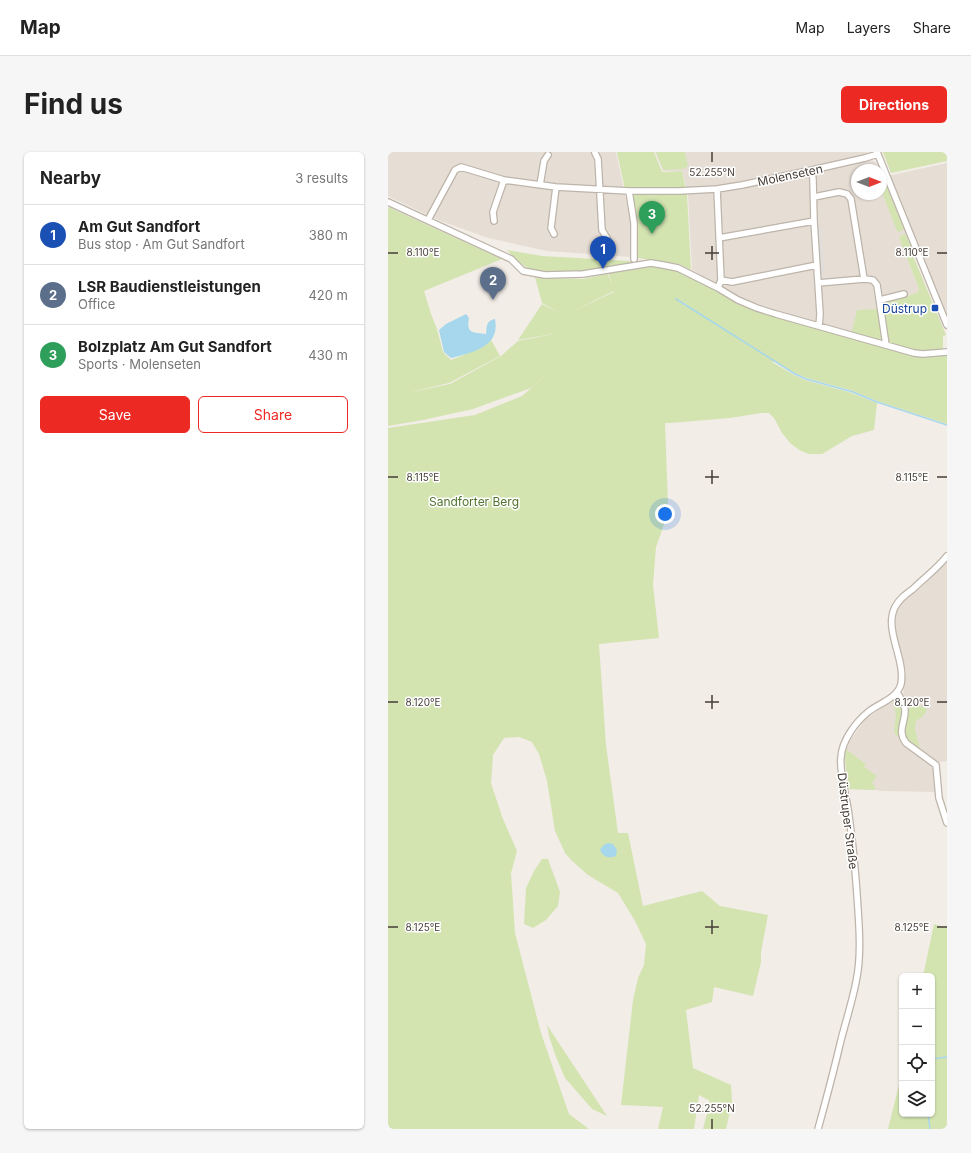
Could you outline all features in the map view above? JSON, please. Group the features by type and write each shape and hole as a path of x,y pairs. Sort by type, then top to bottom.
{"street":[{"path":"595,153 598,159 602,230 607,238"},
{"name":"Molenseten","path":"428,220 455,170 461,167 504,180 540,185 629,191 679,191 717,189 812,170 865,158 878,153"},
{"path":"878,153 947,325"},
{"path":"540,185 544,161 548,155"},
{"path":"812,170 820,314 819,326"},
{"path":"494,221 493,212 504,180"},
{"path":"554,234 551,228 556,186"},
{"path":"717,189 721,280 718,288"},
{"path":"629,191 634,223 634,259"},
{"path":"814,197 839,192 847,194 851,199 864,279"},
{"path":"388,202 511,259 523,271 532,274 583,274 651,263 678,268 738,300 758,308 886,345 923,354 947,352"},
{"path":"719,238 814,221"},
{"path":"721,280 732,282 817,265"},
{"path":"818,283 864,279 873,280 877,285 886,345"},
{"path":"880,300 904,294"},
{"path":"947,556 942,563 899,601 892,615 891,624 901,667 900,685 897,692 904,703 905,710 902,738 906,743 936,764 939,798 947,823"},
{"name":"Düstruper Straße","path":"818,1129 856,981 860,956 856,881 841,757 848,736 857,723 869,712 891,698 897,692"}],"shaded area":[{"path":"388,152 616,152 631,223 631,257 547,251 488,238 438,220 388,196"},
{"path":"655,152 867,152 869,160 874,161 877,164 851,164 851,200 887,200 887,176 947,163 947,315 913,232 900,236 899,238 919,289 917,293 883,303 879,309 851,335 744,299 692,270 688,194 682,171 663,171"},
{"path":"817,228 821,228 824,273 820,274"},
{"path":"947,563 947,761 940,762 936,765 938,792 848,789 844,748 866,719 880,708 903,697 906,671 897,639 895,617 897,609 909,596"}],"green space":[{"path":"617,152 654,152 662,172 682,171 687,194 691,270 679,264 631,257 632,223"},
{"path":"656,152 685,152 688,166 683,169 663,170"},
{"path":"883,152 947,152 947,161 891,173"},
{"path":"887,187 904,229 899,232 897,231 885,200 887,200"},
{"name":"Sandforter Berg","path":"388,207 502,259 424,291 443,352 451,360 464,355 490,338 500,356 449,383 407,393 450,384 501,356 518,341 558,333 518,340 542,304 560,313 542,303 535,277 583,279 608,274 612,287 608,271 651,263 678,268 738,300 851,335 857,310 879,309 883,303 917,293 919,289 899,238 905,234 946,335 943,336 943,348 938,350 936,356 947,355 947,424 877,401 853,391 806,378 775,361 772,362 805,380 852,393 877,403 874,430 852,436 822,454 809,454 801,451 791,444 769,413 730,418 665,423 668,504 666,519 656,547 653,585 659,638 599,644 606,745 618,833 628,833 643,906 702,891 720,906 768,915 761,952 761,962 753,996 714,987 712,1002 686,1010 693,1068 731,1085 732,1102 726,1129 703,1129 710,1101 699,1095 694,1129 658,1129 663,1107 621,1105 633,1000 638,978 644,965 646,944 635,921 618,893 588,875 565,853 555,831 547,781 539,754 532,742 519,737 504,738 493,755 491,783 503,819 517,851 511,873 515,933 541,1033 569,1114 589,1129 388,1129 388,428 475,415 522,396 557,366 531,388 473,409 388,426","holes":["614,291 614,292 569,313"]},
{"path":"507,250 542,256 629,261 637,263 581,272 550,273 528,268 519,262"},
{"path":"903,697 909,702 926,708 927,710 923,716 916,721 915,729 920,750 897,736 894,732 896,714 893,702"},
{"path":"844,748 866,764 864,767 877,776 872,783 875,790 848,789"},
{"path":"542,859 548,859 560,892 558,906 546,920 533,928 524,924 526,888 534,871"},
{"path":"934,924 947,928 947,1129 888,1129 899,1085 899,1117 935,1117 935,973 924,973"},
{"path":"547,1025 607,1116 592,1109 565,1078 556,1057"}],"water":[{"path":"466,314 469,318 468,323 470,330 477,333 486,334 488,322 495,319 495,333 491,340 482,348 451,358 444,352 439,330 446,324"},
{"path":"605,844 613,844 617,850 616,856 606,857 602,854 600,849"}],"waterway":[{"path":"676,299 795,374 806,379 853,392 877,402 947,425"},
{"path":"935,1059 947,1057"},
{"path":"928,1117 930,1129"}],"place":[{"name":"Bolzplatz Am Gut Sandfort","path":"652,234"},
{"name":"Am Gut Sandfort","path":"603,269"},
{"name":"LSR Baudienstleistungen","path":"493,300"},
{"name":"Düstrup","path":"935,308"}]}
